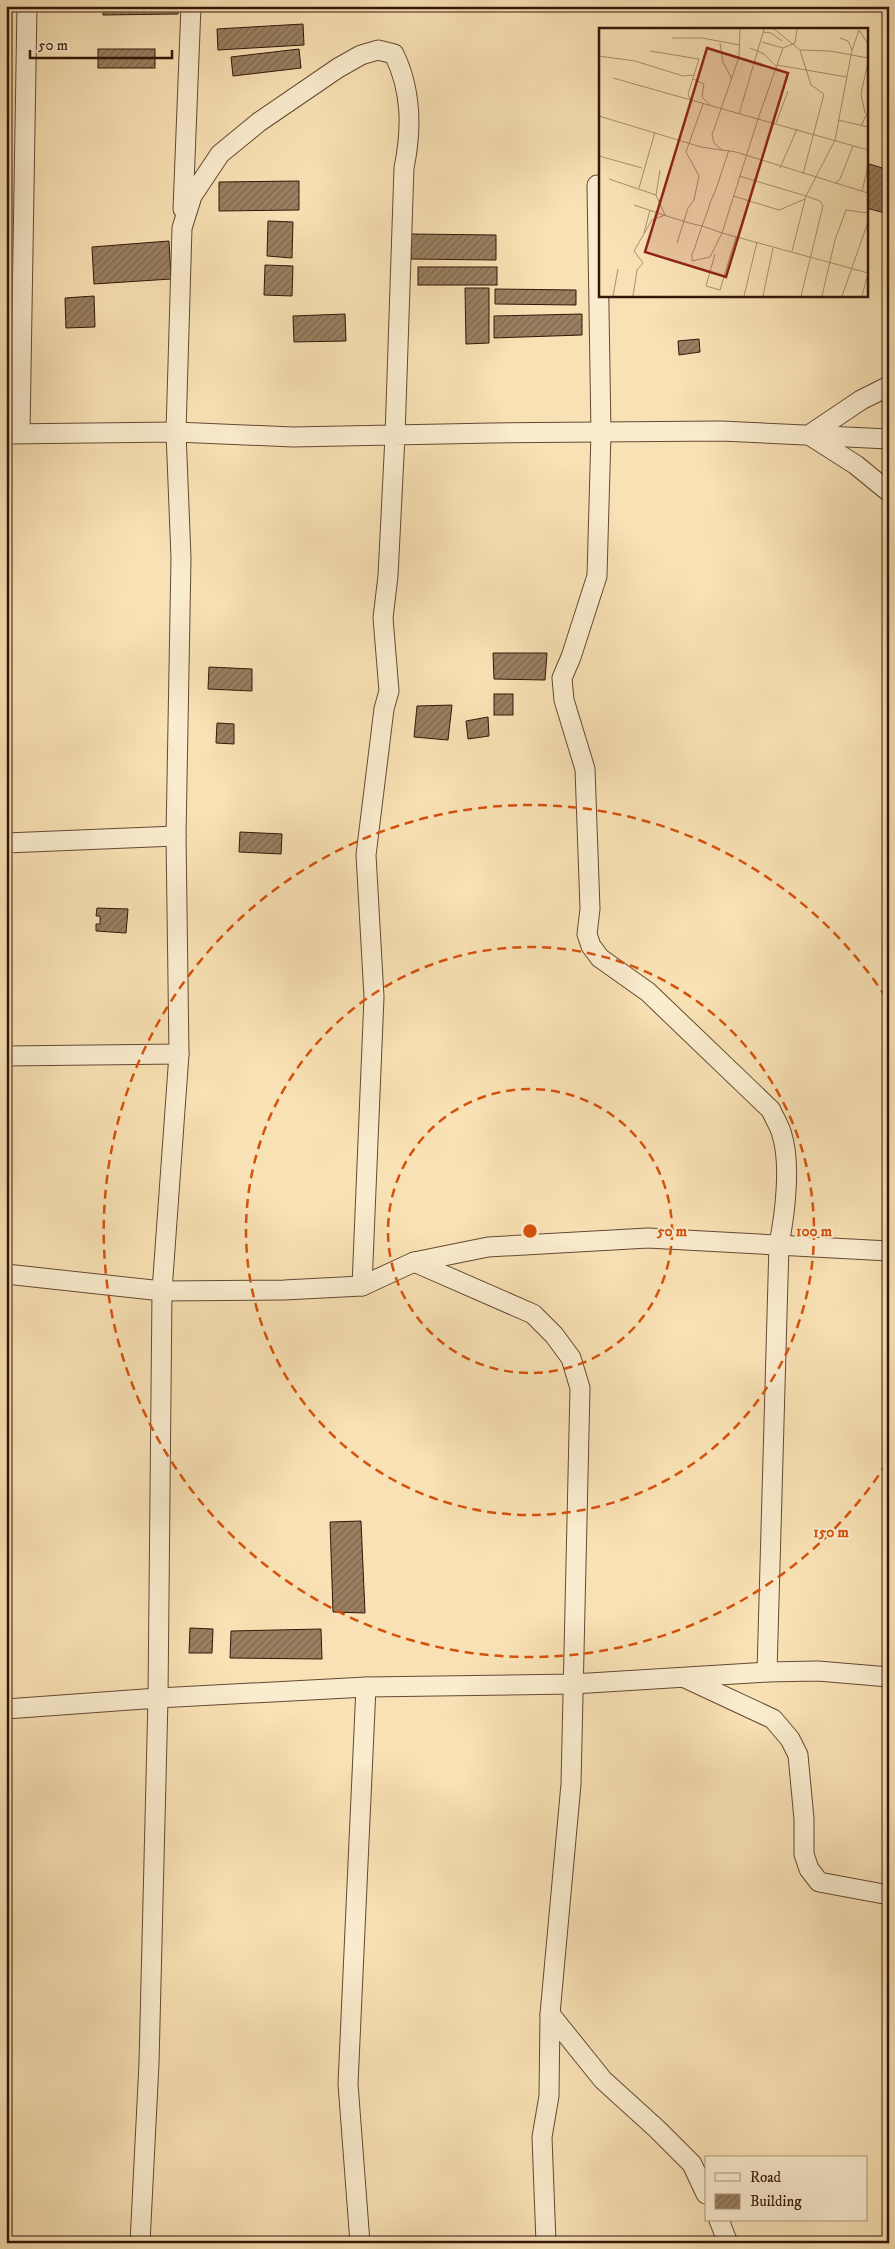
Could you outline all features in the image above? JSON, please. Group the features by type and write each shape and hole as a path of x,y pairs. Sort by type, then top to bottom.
{"street":[{"path":"27,6 13,434 176,432 293,437 721,431 889,439"},
{"path":"140,2243 149,2063 158,1698 162,1291 179,1054 176,836 181,558 176,432 190,6"},
{"path":"182,228 192,196 220,154 259,122 338,68 361,55 378,50 394,54 401,70 410,121 409,142 404,168 395,436 388,576 383,618 389,691 384,708 366,856 374,997 362,1286"},
{"path":"597,185 601,433 597,576 571,657 562,678 564,700 585,768 590,909 587,934 591,946 600,958 648,992 771,1110 782,1136 786,1174 784,1215 779,1244 767,1672"},
{"path":"810,435 861,400 889,386"},
{"path":"810,435 856,465 889,492"},
{"path":"6,843 176,836"},
{"path":"6,1056 179,1054"},
{"path":"6,1274 162,1291 284,1290 362,1286 414,1262 488,1247 648,1238 889,1251"},
{"path":"414,1262 533,1314 554,1335 571,1358 580,1388 571,1784 550,2014 549,2096 542,2137 546,2243"},
{"path":"6,1709 158,1698 366,1687 573,1684 767,1672 818,1671 889,1677"},
{"path":"683,1677 773,1719 790,1739 798,1755 804,1819 804,1854 808,1869 819,1882 889,1895"},
{"path":"360,2243 348,2084 366,1687"},
{"path":"550,2014 603,2080 658,2129 692,2164 705,2192"},
{"path":"720,2222 728,2243"}],"building":[{"path":"103,6 178,6 178,14 103,15"},
{"path":"303,24 304,45 218,50 217,29"},
{"path":"98,49 155,49 155,68 98,68"},
{"path":"299,49 301,68 233,76 231,57"},
{"path":"868,164 889,170 889,214 868,209"},
{"path":"299,181 299,210 219,211 219,182"},
{"path":"268,221 293,222 292,258 267,256"},
{"path":"411,234 496,235 496,260 411,259"},
{"path":"169,241 171,279 94,284 92,247"},
{"path":"265,265 293,266 292,296 264,295"},
{"path":"418,267 497,267 497,285 418,285"},
{"path":"465,288 489,288 489,343 466,344"},
{"path":"495,289 576,290 576,305 495,304"},
{"path":"94,296 95,327 66,328 65,298"},
{"path":"345,314 346,341 294,342 293,316"},
{"path":"582,314 582,335 494,338 494,316"},
{"path":"699,339 700,352 679,355 678,341"},
{"path":"493,653 547,653 545,680 494,679"},
{"path":"209,667 252,669 252,691 208,689"},
{"path":"494,694 513,694 513,715 494,715"},
{"path":"452,705 448,740 414,737 417,706"},
{"path":"488,717 489,736 468,739 466,721"},
{"path":"217,723 234,724 234,744 216,743"},
{"path":"240,832 282,834 281,854 239,852"},
{"path":"97,908 128,909 126,933 96,931 96,924 100,924 100,916 96,916"},
{"path":"361,1521 365,1613 333,1612 330,1522"},
{"path":"190,1628 213,1629 212,1653 189,1653"},
{"path":"321,1629 322,1659 230,1658 231,1631"}]}
